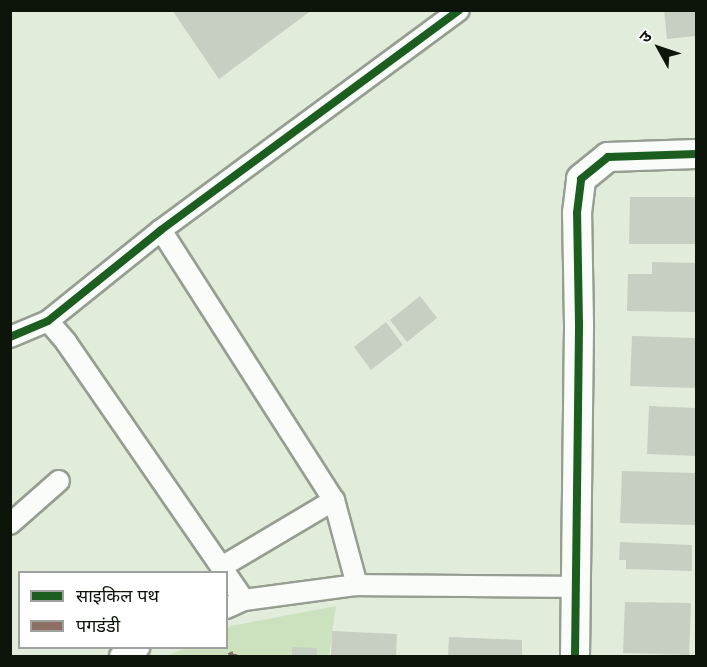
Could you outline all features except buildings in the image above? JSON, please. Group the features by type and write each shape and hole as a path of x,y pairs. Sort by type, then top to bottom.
{"street":[{"path":"10,337 48,321 161,230 459,10"},
{"path":"575,657 579,324 577,213 581,179 609,157 696,154"},
{"path":"161,230 334,500 357,585"},
{"path":"48,321 66,342 225,571"},
{"path":"10,524 59,481"},
{"path":"223,566 334,500"},
{"path":"228,582 235,604 357,585 576,586"},
{"path":"120,657 137,649"}],"green space":[{"path":"336,606 329,656 167,656 184,649 228,649 228,628"}],"marked path":[{"path":"229,656 234,654 234,656"}],"cycle path":[{"path":"10,337 48,321 161,230 459,10"},
{"path":"575,656 579,324 577,213 581,179 608,157 696,154"}]}
